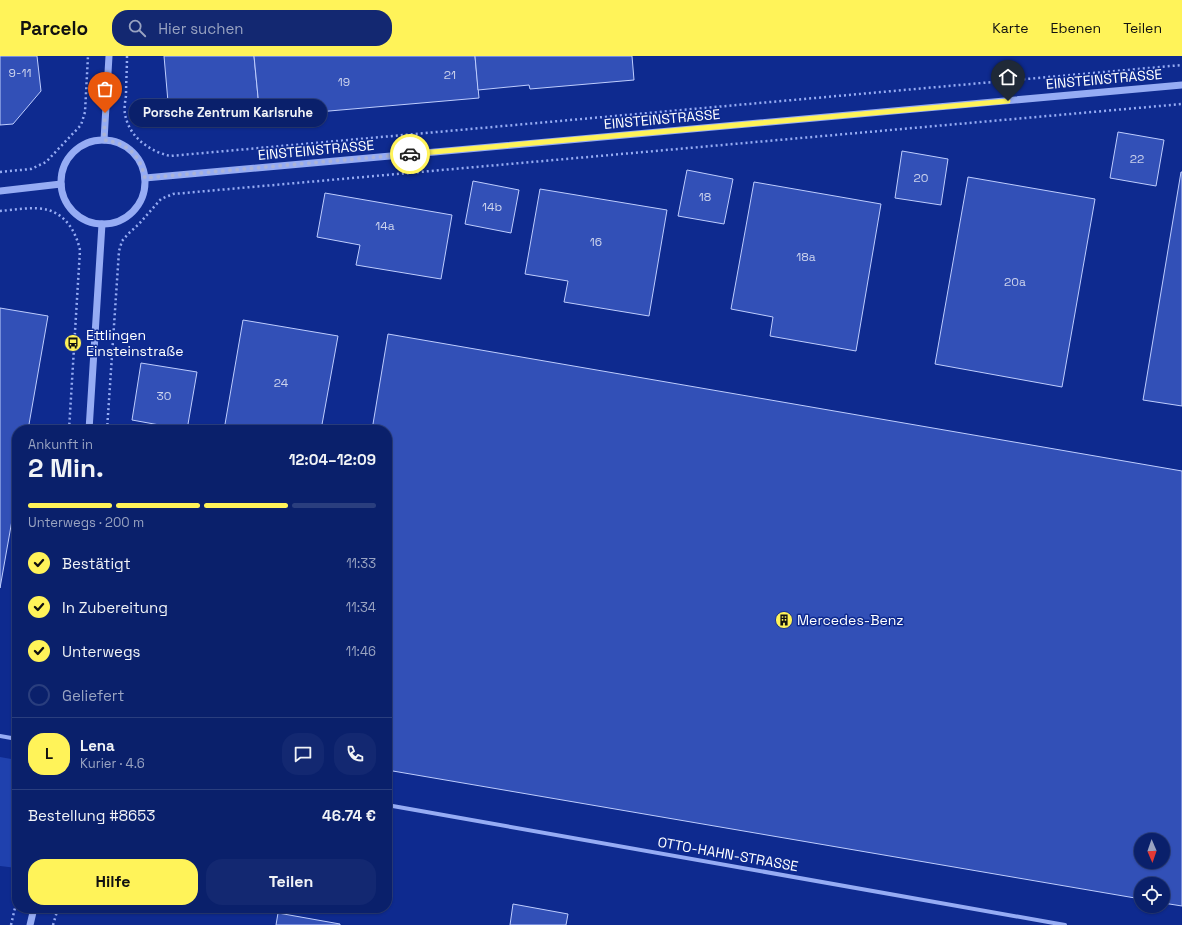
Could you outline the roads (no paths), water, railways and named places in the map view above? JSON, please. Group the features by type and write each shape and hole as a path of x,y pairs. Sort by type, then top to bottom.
{"street":[{"path":"104,140 108,56"},
{"name":"EINSTEINSTRASSE","path":"145,178 1182,86"},
{"path":"104,140 116,142 127,147 136,155 142,166 145,178 144,192 138,205 128,215 116,222 102,224 90,222 78,216 69,207 63,196 60,184 62,170 68,158 78,148 90,142 104,140"},
{"path":"0,191 60,184"},
{"path":"89,425 102,224"},
{"path":"0,736 12,738"},
{"name":"OTTO-HAHN-STRASSE","path":"392,805 1065,925"},
{"path":"30,925 33,913"}],"place":[{"name":"Porsche Zentrum Karlsruhe","path":"105,113"},
{"name":"Ettlingen Einsteinstraße","path":"73,343"},
{"name":"Mercedes-Benz","path":"784,620"}]}
